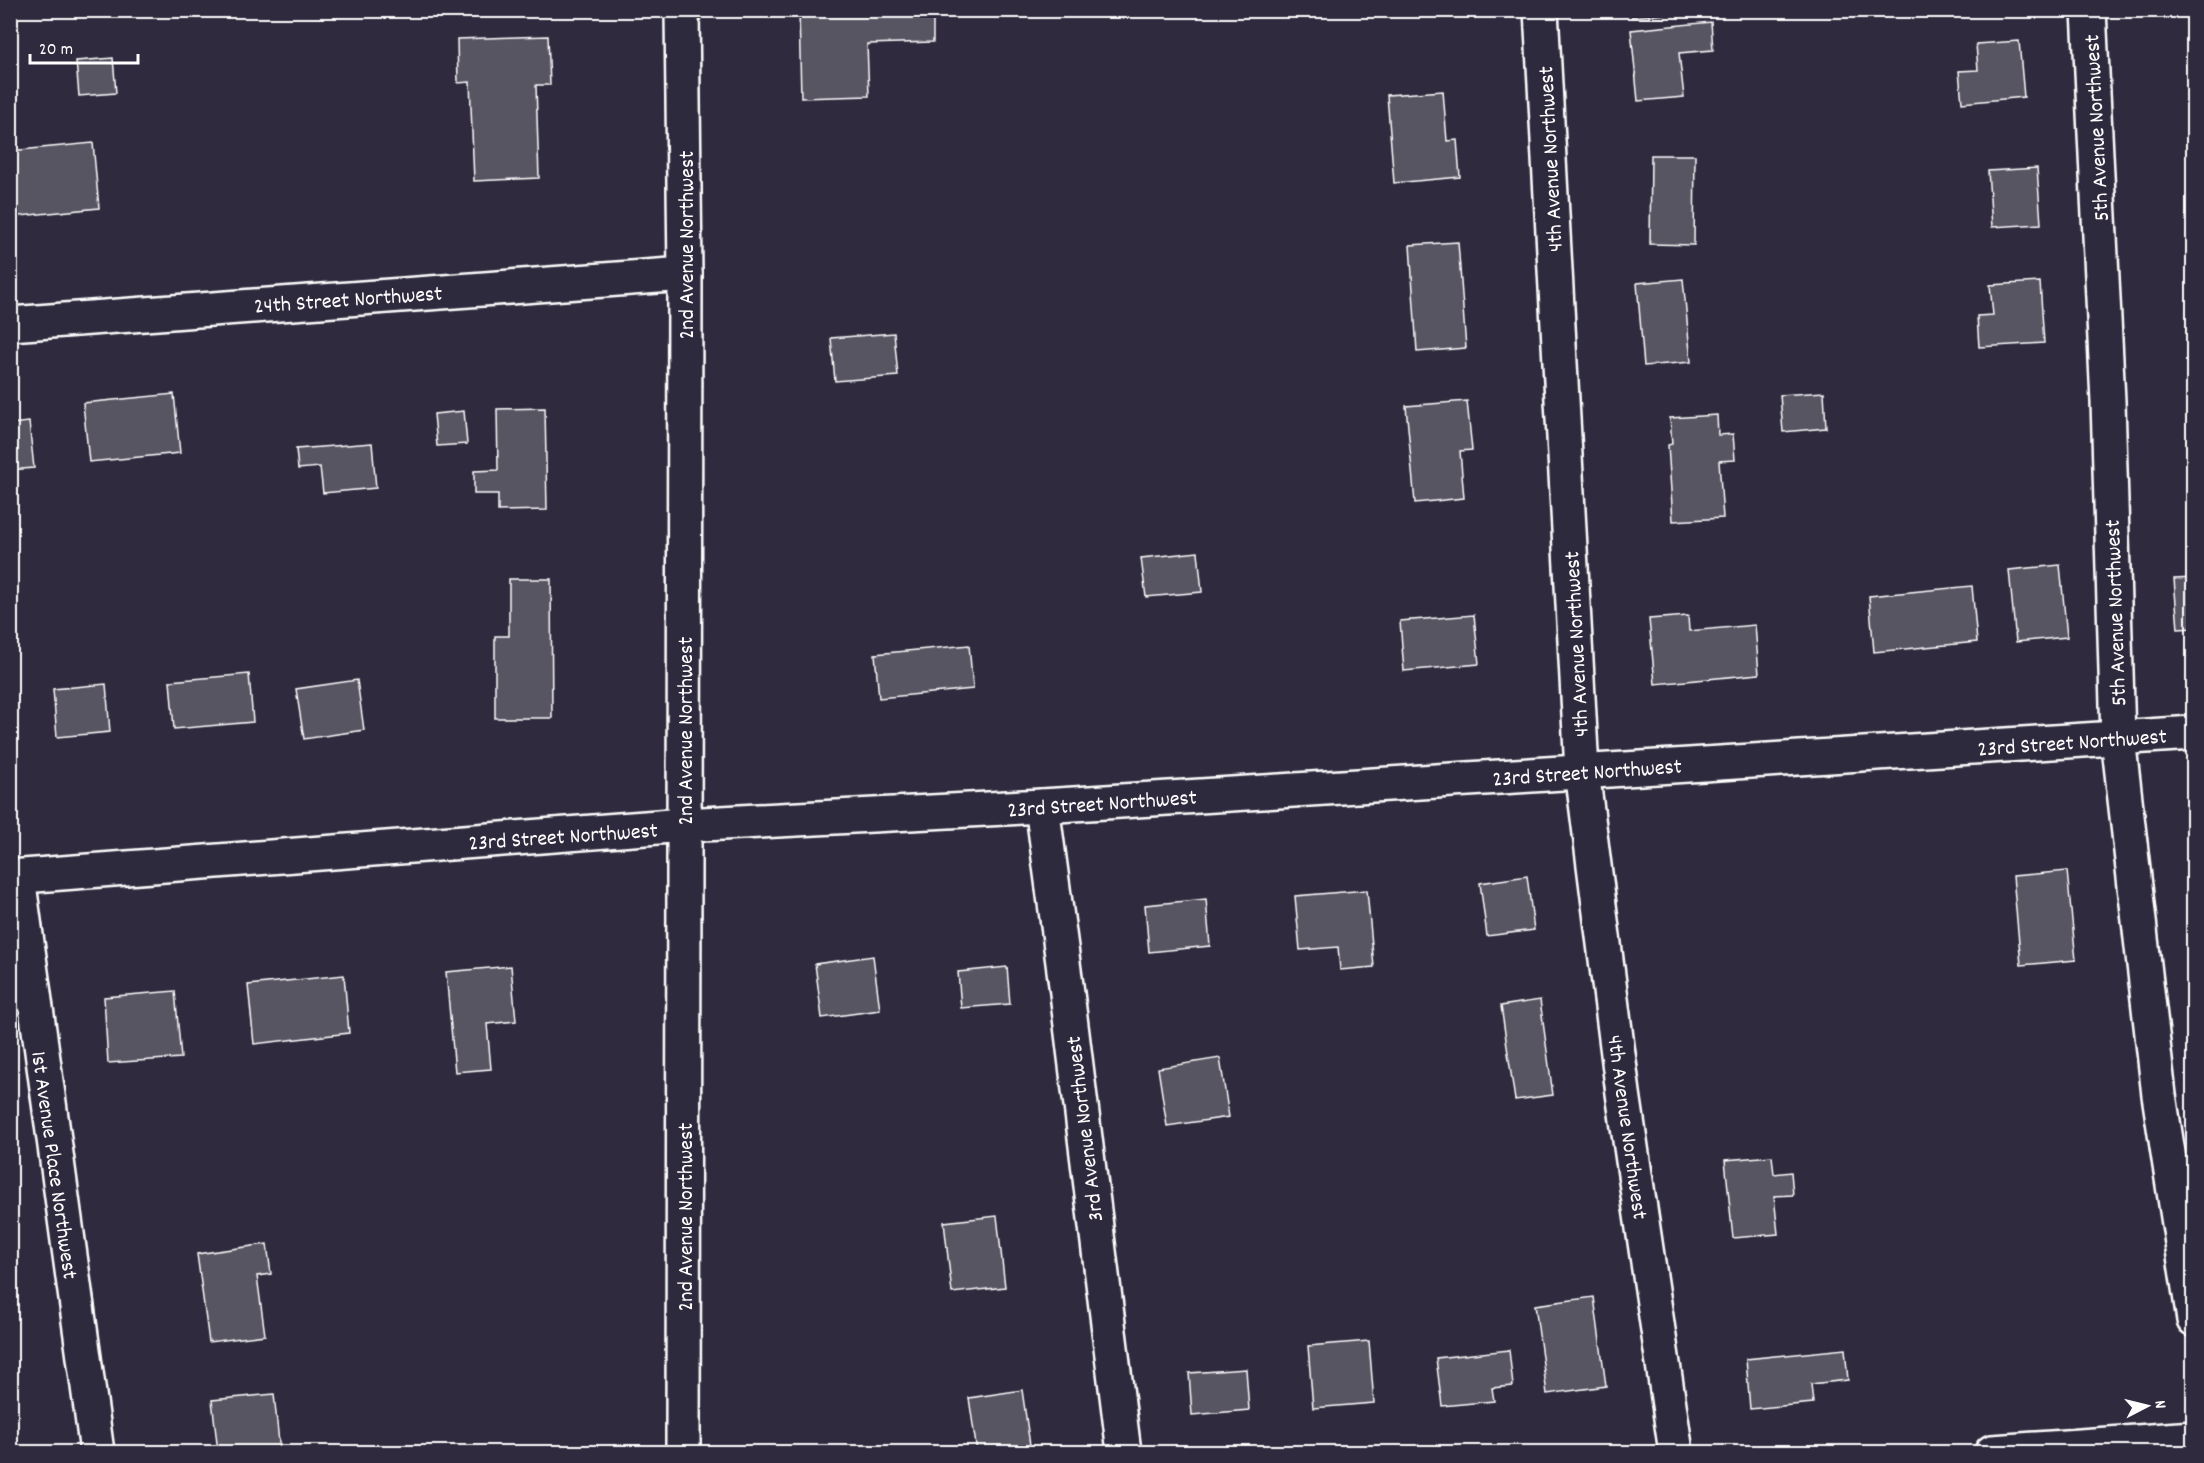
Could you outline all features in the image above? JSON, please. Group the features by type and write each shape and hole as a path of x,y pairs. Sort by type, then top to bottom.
{"street":[{"name":"2nd Avenue Northwest","path":"682,10 685,274 683,1452"},
{"name":"4th Avenue Northwest","path":"1541,10 1582,771 1623,1093 1676,1452"},
{"name":"5th Avenue Northwest","path":"2090,10 2107,389 2118,738 2159,1095 2193,1320"},
{"name":"24th Street Northwest","path":"10,324 685,274"},
{"name":"23rd Street Northwest","path":"14,877 684,825 1042,806 2193,734"},
{"name":"3rd Avenue Northwest","path":"1042,806 1124,1452"},
{"name":"1st Avenue Place Northwest","path":"14,877 97,1452"},
{"path":"1992,1452 2193,1438"}],"building":[{"path":"799,10 933,10 933,42 867,44 869,96 801,98"},
{"path":"1631,10 1681,10 1681,13 1632,17"},
{"path":"1711,22 1713,50 1679,53 1684,97 1638,101 1631,30"},
{"path":"548,36 550,85 536,85 539,178 474,181 470,82 458,83 457,39"},
{"path":"2019,41 2024,97 1962,103 1959,71 1978,70 1976,44"},
{"path":"113,58 116,93 79,96 76,61"},
{"path":"1443,91 1447,141 1457,140 1460,177 1394,183 1387,95"},
{"path":"93,143 99,208 10,217 10,151"},
{"path":"1651,155 1695,155 1694,245 1650,244"},
{"path":"2037,168 2041,224 1992,227 1988,171"},
{"path":"1458,242 1466,348 1417,352 1410,245"},
{"path":"1683,279 1691,362 1644,366 1637,283"},
{"path":"2040,282 2044,343 1979,347 1977,316 1993,315 1990,285"},
{"path":"894,333 898,376 835,381 831,338"},
{"path":"1824,392 1826,428 1783,432 1780,395"},
{"path":"174,394 180,453 89,462 83,403"},
{"path":"1467,401 1472,450 1460,451 1464,498 1415,503 1406,406"},
{"path":"545,408 547,510 498,511 498,494 474,494 474,471 498,470 497,409"},
{"path":"464,411 467,444 437,446 434,414"},
{"path":"1717,415 1718,435 1733,434 1735,460 1719,461 1723,518 1673,521 1668,445 1672,444 1670,418"},
{"path":"29,422 34,468 10,470 10,424"},
{"path":"372,443 376,488 323,493 320,467 298,469 296,449"},
{"path":"1198,552 1202,592 1146,597 1141,558"},
{"path":"2060,565 2067,637 2016,642 2009,570"},
{"path":"2194,578 2194,628 2178,629 2174,579"},
{"path":"509,579 551,579 552,718 495,718 495,636 509,636"},
{"path":"1972,586 1977,642 1874,652 1869,596"},
{"path":"1474,615 1479,664 1404,671 1400,621"},
{"path":"1688,616 1689,631 1755,625 1759,674 1655,684 1649,619"},
{"path":"969,645 973,689 879,698 875,654"},
{"path":"249,674 253,722 174,729 170,681"},
{"path":"357,680 364,730 304,739 296,689"},
{"path":"106,684 110,732 57,737 53,689"},
{"path":"2067,871 2076,960 2021,965 2013,876"},
{"path":"1527,876 1534,930 1487,936 1480,883"},
{"path":"1367,890 1374,967 1340,970 1338,947 1300,950 1295,896"},
{"path":"1206,899 1210,946 1149,952 1145,905"},
{"path":"873,956 880,1010 822,1018 815,964"},
{"path":"511,966 516,1021 487,1024 491,1069 455,1072 446,972"},
{"path":"1007,967 1010,1004 961,1008 958,972"},
{"path":"344,975 349,1033 254,1044 248,985"},
{"path":"175,991 181,1058 108,1063 104,997"},
{"path":"1540,1000 1553,1095 1515,1100 1501,1006"},
{"path":"1220,1058 1229,1117 1167,1126 1158,1068"},
{"path":"1772,1156 1774,1174 1791,1172 1793,1195 1774,1196 1778,1234 1733,1238 1725,1160"},
{"path":"997,1216 1005,1287 952,1293 944,1222"},
{"path":"267,1244 271,1274 257,1276 265,1335 209,1342 197,1254"},
{"path":"1594,1297 1606,1386 1547,1394 1535,1305"},
{"path":"1369,1341 1374,1403 1313,1408 1308,1346"},
{"path":"1845,1349 1848,1380 1811,1384 1813,1403 1750,1409 1746,1359"},
{"path":"1509,1350 1513,1386 1492,1388 1494,1401 1442,1406 1436,1358"},
{"path":"1246,1369 1249,1410 1192,1415 1189,1373"},
{"path":"1022,1390 1031,1452 977,1452 969,1398"},
{"path":"274,1394 280,1452 218,1452 212,1400"}]}
